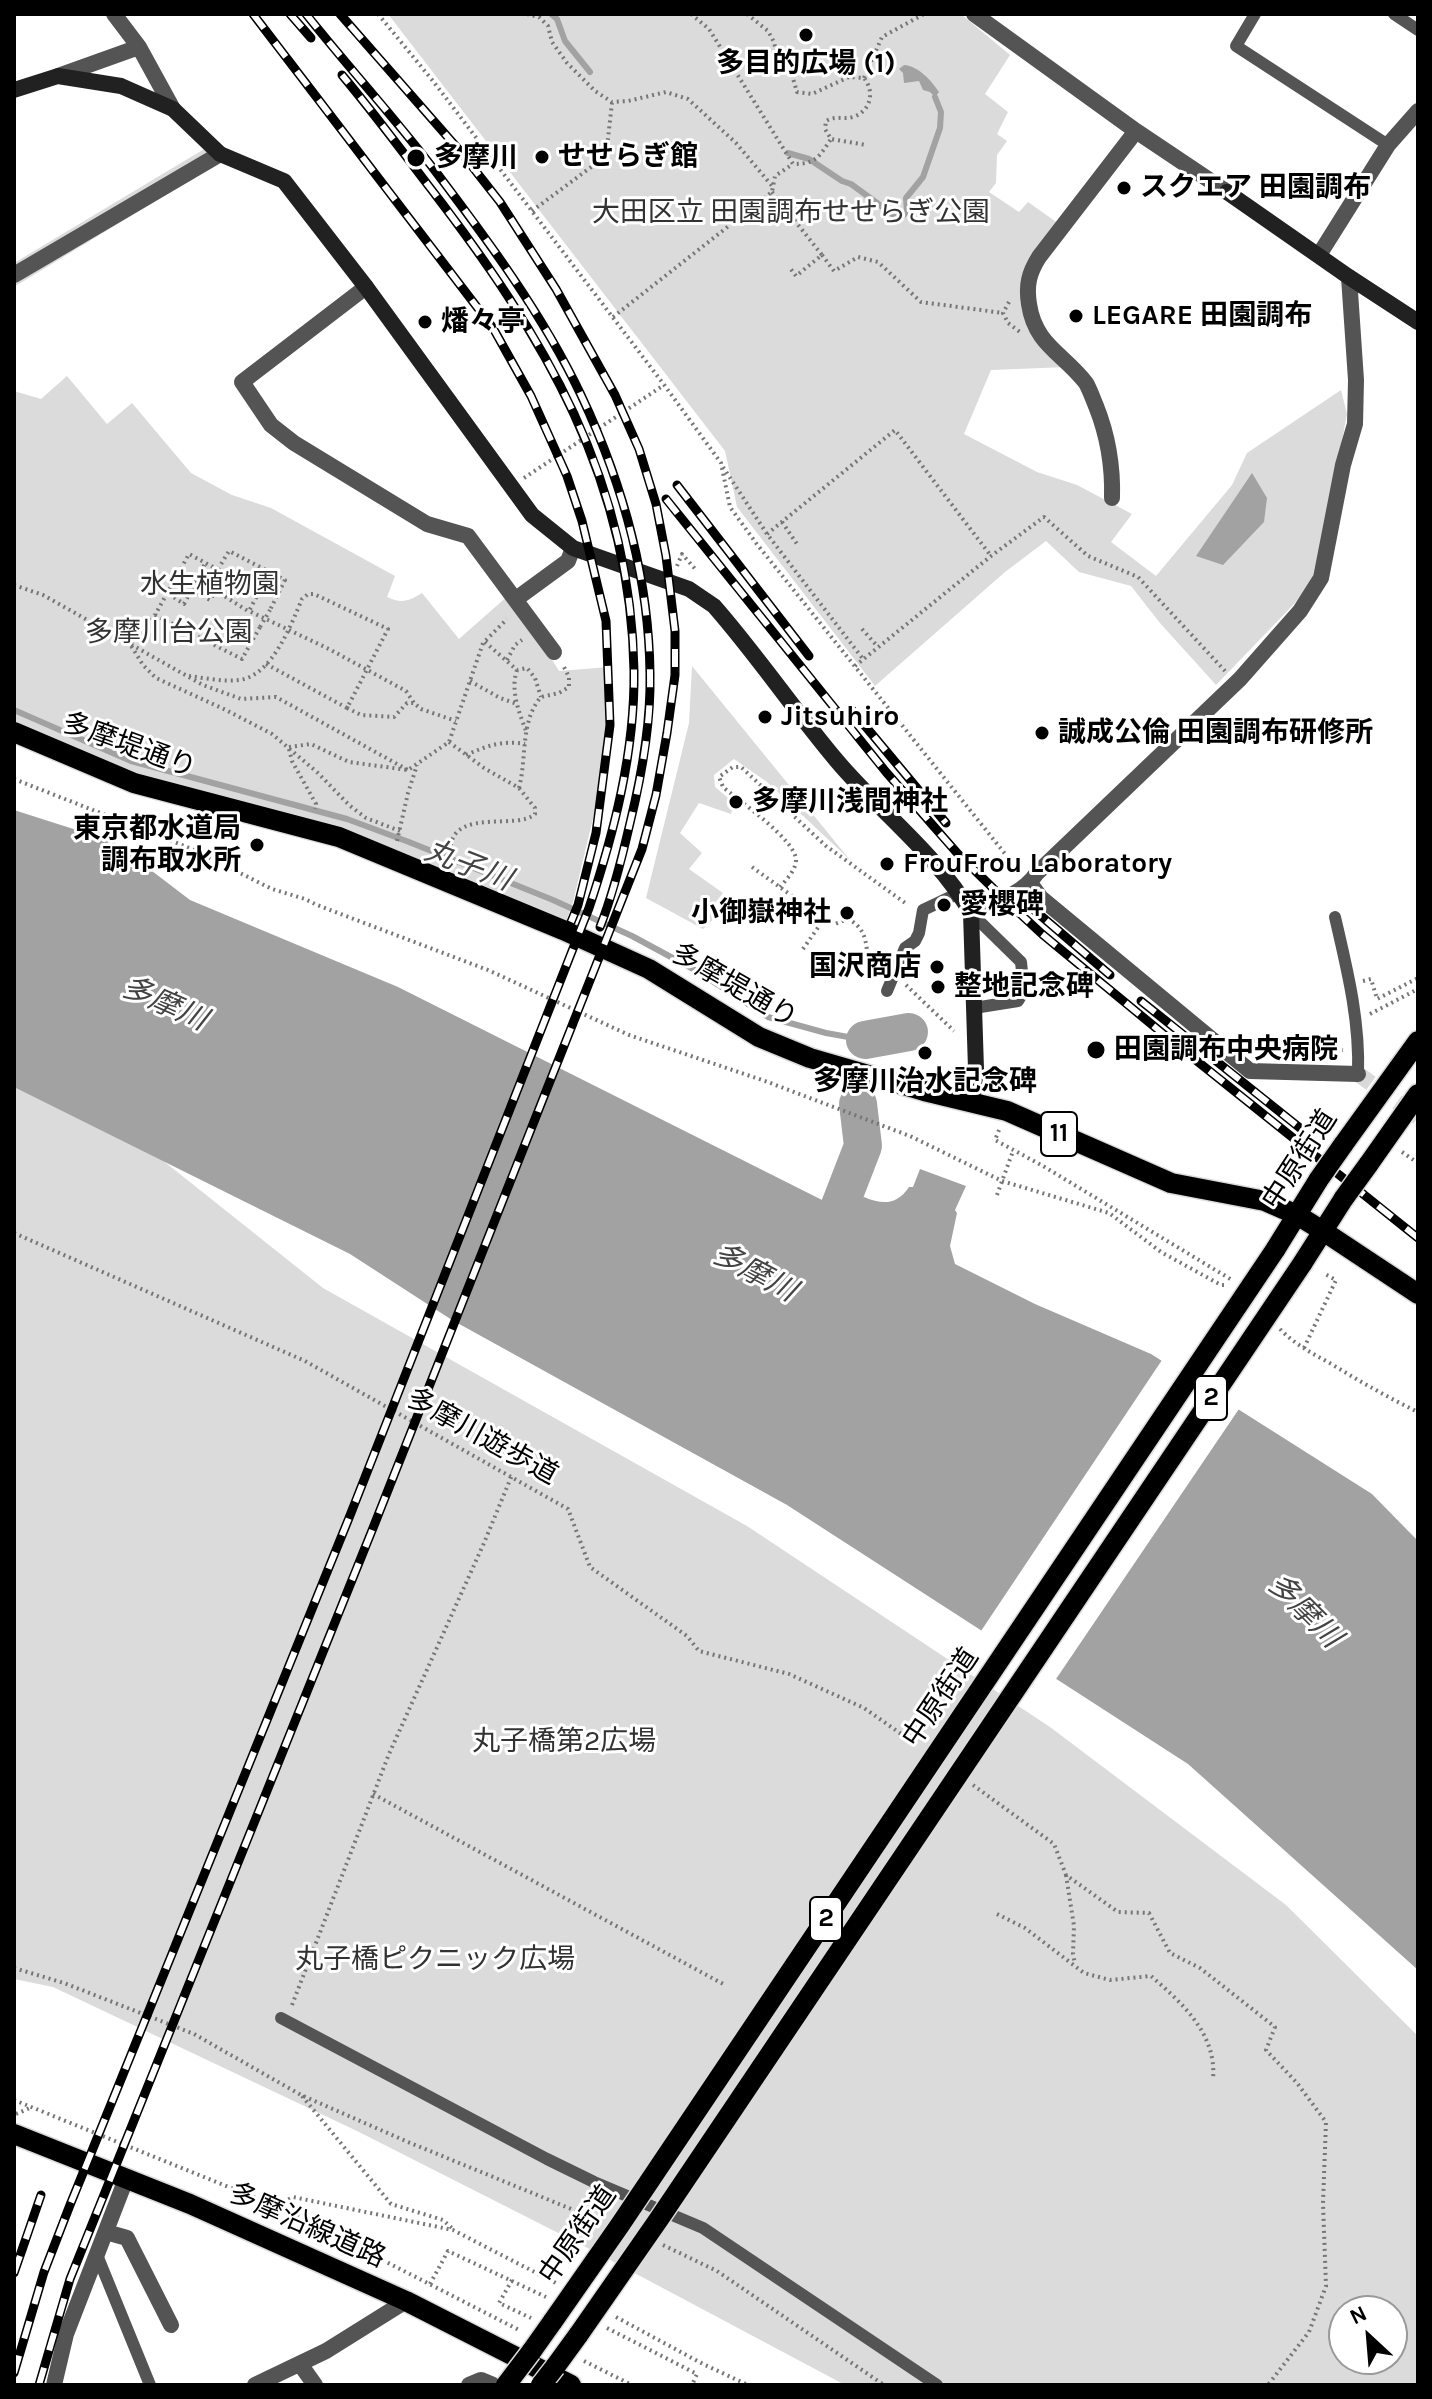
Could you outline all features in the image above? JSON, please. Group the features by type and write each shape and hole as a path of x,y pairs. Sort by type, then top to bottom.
{"main road":[{"name":"多摩堤通り","path":"14,732 134,783 339,837 649,969 759,1037 784,1048 1020,1116 1171,1183 1265,1201 1297,1215 1418,1294"},
{"name":"中原街道","path":"506,2385 637,2199 1275,1250 1319,1179 1418,1041"},
{"name":"中原街道","path":"541,2385 668,2206 1344,1198 1418,1094"},
{"name":"多摩沿線道路","path":"15,2124 126,2179 190,2204 406,2301 570,2385"}],"street":[{"path":"114,14 139,47 173,109 220,154 284,181 366,287 532,515 573,548 689,589 714,606 837,761 903,827 959,893 971,913 976,1069 972,1102"},
{"path":"982,17 1136,131 1418,322"},
{"path":"14,90 139,47"},
{"path":"58,76 121,86 173,109"},
{"path":"1319,255 1388,145 1418,111"},
{"path":"1112,498 1113,477 1108,443 1087,385 1038,335 1031,320 1027,291 1029,272 1039,257 1136,131"},
{"path":"14,275 220,154"},
{"path":"971,913 1004,899 1030,883 1240,679 1300,611 1321,578 1343,465 1355,424 1356,380 1349,277"},
{"path":"366,287 242,382 271,425 294,443 427,524 468,536 554,652"},
{"path":"518,603 568,561 573,548"},
{"path":"1030,883 1041,898 1250,1071 1358,1074"},
{"path":"54,2385 66,2334 126,2179"},
{"path":"106,2232 127,2238 171,2325"},
{"path":"255,2385 326,2351 406,2301"},
{"path":"300,2364 315,2385"},
{"path":"469,2385 481,2380 493,2385"}],"lane":[{"path":"1255,14 1236,46 1388,145"},
{"path":"1394,14 1418,30"},
{"path":"887,991 905,948 915,941 919,933 923,910 959,893"},
{"path":"971,913 1019,958 1024,991 1018,1001 974,1008"},
{"path":"1335,917 1354,1000 1358,1074"},
{"path":"285,2017 547,2159 703,2228 937,2385"},
{"path":"97,2255 150,2385"}],"path":[{"path":"378,14 613,317 721,463 767,534 863,659"},
{"path":"527,14 539,17 548,26 552,42 567,63 595,91 612,102 666,92 688,99 736,143 834,271 858,257 878,262 921,302 1003,313"},
{"path":"691,14 709,29 793,164"},
{"path":"747,14 768,31 778,61 792,75 797,92 812,94 849,77 864,78 871,86 868,106 854,117 833,117 826,121 825,129 831,139 866,145"},
{"path":"864,78 882,37 924,14"},
{"path":"532,211 606,156 612,102"},
{"path":"613,317 772,190 775,176 793,164 810,164 831,139"},
{"path":"790,268 796,276 822,255"},
{"path":"534,472 664,385"},
{"path":"767,534 895,430 991,556"},
{"path":"721,463 730,507 1030,883"},
{"path":"855,666 1044,517 1088,556 1138,577 1228,674 1240,679"},
{"path":"782,522 797,544"},
{"path":"155,615 242,659 285,580 229,551 218,569"},
{"path":"130,644 155,615 189,554 259,592 249,611"},
{"path":"676,570 682,554"},
{"path":"168,594 184,604 206,562"},
{"path":"14,585 43,595 187,676 241,699 276,697 408,770"},
{"path":"192,590 210,600 216,591 406,691 421,709 456,721"},
{"path":"187,676 242,680 257,673 289,629 302,599 314,594 388,629 347,708"},
{"path":"289,747 311,744 349,762 408,770 449,742 484,641 518,603"},
{"path":"862,629 878,647"},
{"path":"484,641 517,670"},
{"path":"130,644 143,665 156,678 272,734 366,818 400,831 417,764"},
{"path":"519,788 532,709 541,697 569,687 569,677 554,652"},
{"path":"266,664 361,715 394,717 407,703 414,703"},
{"path":"517,670 527,668 531,672 541,697"},
{"path":"517,670 517,704 527,733"},
{"path":"470,681 517,704"},
{"path":"449,742 519,788 535,808 535,814 529,819 495,820 461,830 451,842 452,851"},
{"path":"465,755 500,743 525,744"},
{"path":"289,747 292,761 316,804"},
{"path":"780,887 796,862 795,853 785,839 723,787 719,777 733,767 741,767 826,846 921,914"},
{"path":"14,779 192,849 272,889 488,970 629,1035 765,1081 910,1136 1002,1181 1109,1213 1161,1252 1221,1285 1237,1283 995,1140 999,1130"},
{"path":"752,867 824,919 835,924 848,919 856,923 862,930 867,952 875,958 884,958 896,975 954,1031"},
{"path":"803,949 824,919"},
{"path":"1362,982 1371,979 1377,999 1418,978"},
{"path":"1356,1023 1418,989"},
{"path":"1369,1008 1370,1014"},
{"path":"1239,1038 1280,1045 1359,1051"},
{"path":"997,1195 1013,1151"},
{"path":"1402,1152 1418,1163"},
{"name":"多摩川遊歩道","path":"14,1233 305,1361 512,1475 568,1509 590,1567 687,1636 699,1651 789,1674 864,1708 920,1747"},
{"path":"1304,1348 1336,1280 1323,1273"},
{"path":"1279,1329 1290,1340 1388,1398 1418,1412"},
{"path":"285,2017 373,1794 512,1475"},
{"path":"969,1782 1054,1844 1066,1875 1074,1926 1076,1967"},
{"path":"373,1794 725,1985"},
{"path":"1066,1875 1118,1912 1149,1913 1170,1953 1200,1968 1275,2027 1266,2050 1297,2083 1326,2122 1323,2203 1326,2286 1309,2332 1268,2385"},
{"path":"997,1914 1025,1928 1084,1973 1110,1980 1151,1976 1175,1997 1204,2032 1214,2065 1213,2079"},
{"path":"14,1968 64,1983 194,2034 301,2095 391,2204 443,2220 453,2230 293,2197 285,2201 283,2209"},
{"path":"14,2100 283,2209 522,2332"},
{"path":"15,2124 32,2107"},
{"path":"430,2284 448,2251"},
{"path":"513,2279 499,2303 531,2318"},
{"path":"584,2361 632,2385"},
{"path":"692,2385 697,2374"}],"green space":[{"name":"大田区立 田園調布せせらぎ公園","path":"388,14 961,14 1010,55 985,94 1008,112 997,134 1007,141 997,155 996,183 989,192 1019,212 1028,202 1062,226 1039,257 1031,320 1067,367 991,370 964,434 1037,472 1077,485 1132,514 1111,542 1156,576 1232,485 1247,453 1341,390 1347,414 1317,576 1216,685 1131,586 1079,572 1046,541 1005,572 875,686 737,507 725,451"},
{"path":"211,145 228,157 14,287 14,263"},
{"name":"多摩川台公園","path":"67,376 107,424 132,403 191,473 232,495 271,508 395,576 387,597 405,601 422,593 459,639 511,593 559,671 609,667 607,760 573,902 563,930 339,837 134,783 14,732 14,391 41,399"},
{"path":"692,666 850,860 767,782 734,759 714,775 715,787 734,803 731,814 699,803 680,833 702,853 689,869 723,893 714,904 721,912 703,929 646,898 689,723"},
{"path":"14,1042 323,1288 747,1526 1050,1727 1286,1905 1418,2036 1418,2385 845,2385 580,2244 357,2131 53,1987 14,1979"}],"water":[{"path":"904,65 928,78 939,92 935,97 923,90 919,81 904,83 903,73 899,69"},
{"path":"1252,473 1267,498 1264,522 1223,565 1196,556"},
{"path":"14,810 114,842 190,900 398,987 838,1208 864,1197 883,1202 894,1200 913,1187 920,1169 966,1186 955,1210 950,1246 955,1264 1035,1304 1151,1354 1372,1494 1418,1541 1418,1970 1188,1764 787,1505 452,1320 350,1254 14,1087"}],"pier":[{"path":"1164,1357 1241,1406 1054,1682 979,1634"}],"waterway":[{"path":"551,14 557,19 565,41 590,72"},
{"path":"788,153 809,159 851,184 899,219 907,212 906,198 923,177 940,128 941,112 935,97"},
{"name":"丸子川","path":"14,710 131,761 347,819 409,842 553,900 632,936 695,970 768,1017 865,1040 867,1048"},
{"name":"丸子川","path":"865,1040 909,1032"},
{"path":"820,1257 863,1146 858,1104"}],"tunnel":[{"path":"1358,1074 1418,1117"}],"railway":[{"path":"253,14 493,328 531,396 567,476 582,521 606,621 610,725 596,833 571,922"},
{"path":"290,14 311,38"},
{"path":"306,14 420,152 514,280 550,336 581,395 621,496 645,602 650,693 638,786 617,876 600,927"},
{"path":"39,2385 70,2279 373,1528 642,849 656,795 675,675 675,631 656,504 639,449 615,395 556,289 500,202 460,151 340,14"},
{"path":"14,2373 44,2272 70,2205 349,1518 589,908 607,851 627,762 634,671 629,601 617,536 598,473 574,414 510,299 431,189 342,75"},
{"path":"677,485 809,656"},
{"path":"666,499 886,772 958,854 1042,934 1418,1238"},
{"path":"851,709 946,823"},
{"path":"1019,897 1110,975"},
{"path":"1141,1001 1300,1128"},
{"path":"14,2273 41,2195"}],"place":[{"name":"多目的広場 (1)","path":"806,35"},
{"name":"せせらぎ館","path":"542,157"},
{"name":"多摩川","path":"416,158"},
{"name":"スクエア 田園調布","path":"1124,188"},
{"name":"LEGARE 田園調布","path":"1076,316"},
{"name":"燔々亭","path":"425,322"},
{"name":"Jitsuhiro","path":"765,717"},
{"name":"誠成公倫 田園調布研修所","path":"1042,733"},
{"name":"多摩川浅間神社","path":"736,802"},
{"name":"東京都水道局 調布取水所","path":"257,845"},
{"name":"FrouFrou Laboratory","path":"887,864"},
{"name":"愛櫻碑","path":"944,905"},
{"name":"小御嶽神社","path":"847,913"},
{"name":"国沢商店","path":"937,967"},
{"name":"整地記念碑","path":"938,987"},
{"name":"田園調布中央病院","path":"1096,1050"},
{"name":"多摩川治水記念碑","path":"925,1053"}],"park label":[{"name":"水生植物園","path":"210,585"},
{"name":"丸子橋第2広場","path":"564,1742"},
{"name":"丸子橋ピクニック広場","path":"435,1960"}]}
